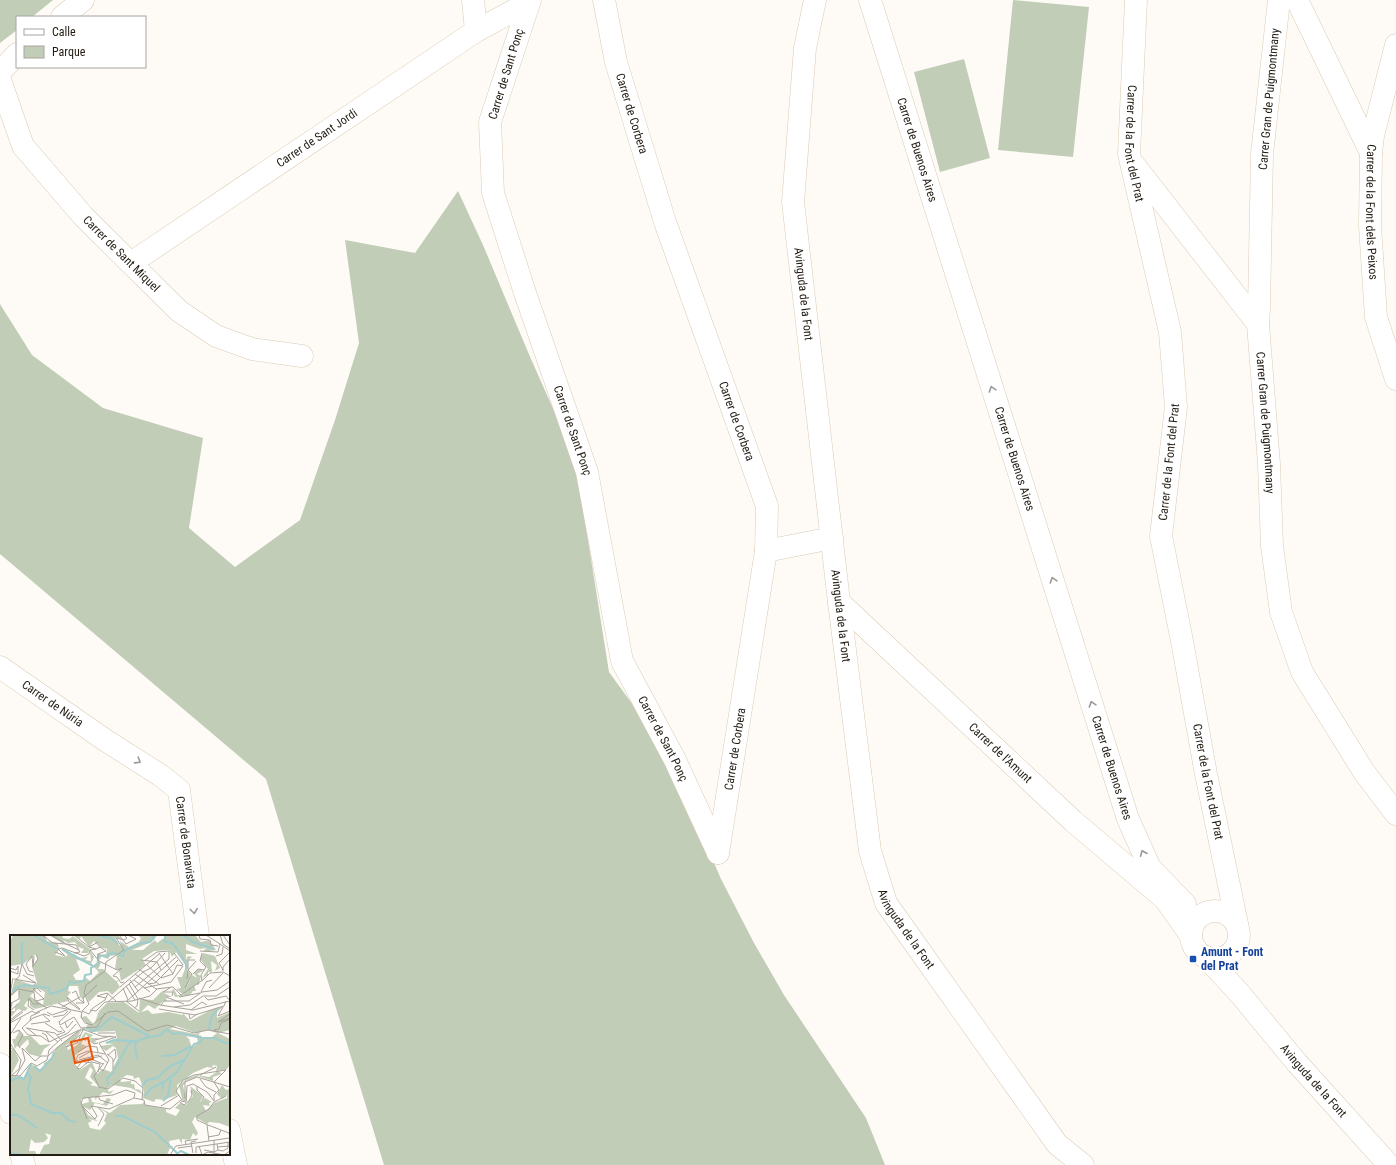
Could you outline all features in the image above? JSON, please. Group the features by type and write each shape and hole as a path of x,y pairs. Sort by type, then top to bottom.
{"street":[{"path":"63,16 83,0"},
{"path":"473,0 476,31"},
{"name":"Carrer de Corbera","path":"604,0 616,62 665,222 767,506 766,551 718,853"},
{"name":"Avinguda de la Font","path":"815,0 805,48 793,202 839,602 870,851 886,903 1057,1144 1083,1165"},
{"name":"Carrer de Buenos Aires","path":"870,0 1128,819 1150,868 1194,908"},
{"name":"Carrer de la Font del Prat","path":"1136,0 1129,154 1170,332 1176,407 1161,536 1206,774 1239,931 1237,945"},
{"name":"Carrer Gran de Puigmontmany","path":"1279,0 1262,154 1258,324 1272,546 1281,612 1302,672 1364,772 1396,814"},
{"path":"1297,0 1371,153"},
{"name":"Carrer de Sant Jordi","path":"131,263 476,31 529,1"},
{"name":"Carrer de Sant Ponç","path":"529,1 490,122 493,193 525,293 587,472 622,661 674,758 718,853"},
{"name":"Carrer de la Font dels Peixos","path":"1396,45 1373,136 1371,153 1370,226 1376,317 1396,379"},
{"path":"0,72 16,55"},
{"name":"Carrer de Sant Miquel","path":"0,80 23,146 84,217 179,311 216,336 252,349 302,356"},
{"path":"1130,160 1258,324"},
{"path":"766,551 832,538"},
{"name":"Carrer de l'Amunt","path":"839,602 1073,821 1194,908 1192,936 1196,949 1206,957"},
{"name":"Carrer de Núria","path":"0,667 105,740"},
{"name":"Carrer de Bonavista","path":"105,740 160,775 179,790 198,935"},
{"path":"1192,936 1192,929 1195,922 1194,908 1227,875"},
{"path":"1194,908 1228,914 1237,924"},
{"path":"1206,957 1220,958 1232,951 1237,945"},
{"path":"1237,945 1240,994"},
{"name":"Avinguda de la Font","path":"1206,957 1240,994 1297,1063 1389,1165"},
{"path":"0,1064 10,1109"},
{"path":"230,1135 236,1165"},
{"path":"21,1155 24,1165"}],"green space":[{"path":"0,0 53,0 33,16 16,16 16,31 0,43"},
{"path":"1013,0 1089,7 1073,157 998,150"},
{"path":"964,59 990,158 940,172 914,72"},
{"path":"458,191 483,245 575,458 609,672 665,749 721,879 754,943 784,995 866,1118 885,1165 384,1165 266,779 0,554 0,304 32,355 103,408 203,438 189,528 235,567 300,520 335,420 359,343 345,240 415,253"}],"place":[{"name":"Amunt - Font del Prat","path":"1193,959"}]}
